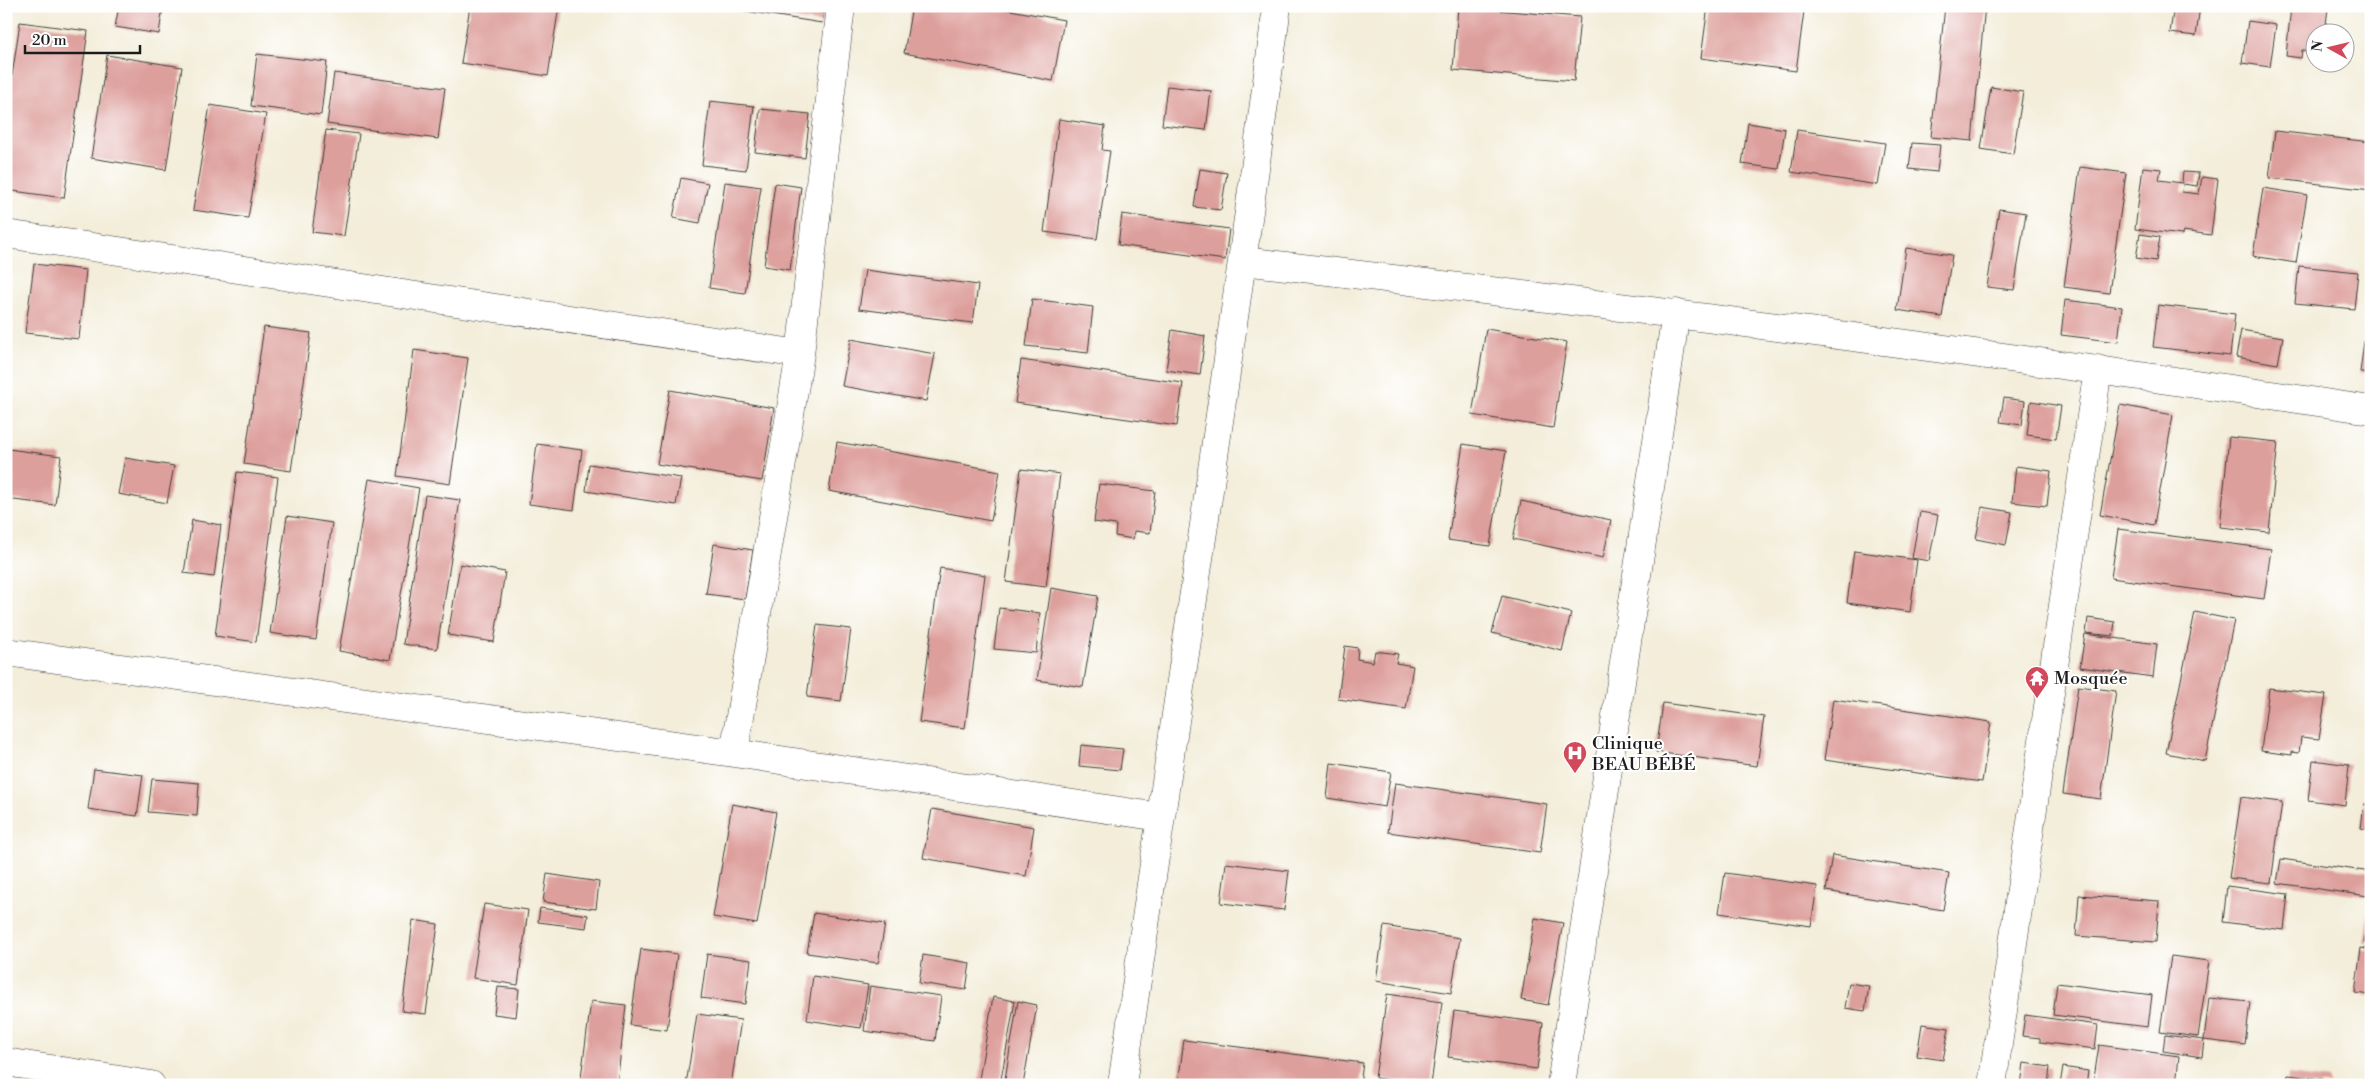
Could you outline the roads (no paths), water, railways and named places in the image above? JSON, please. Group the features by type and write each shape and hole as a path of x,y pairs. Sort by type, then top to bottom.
{"street":[{"path":"734,753 800,354 841,6"},
{"path":"1122,1085 1160,817 1244,261 1277,6"},
{"path":"6,234 800,354"},
{"path":"1244,261 1676,313 2098,369 2371,410"},
{"path":"1561,1085 1676,313"},
{"path":"1992,1085 2098,369"},
{"path":"6,652 734,753 1160,817"},
{"path":"6,1062 151,1085"}],"place":[{"name":"Mosquée","path":"2037,699"},
{"name":"Clinique BEAU BÉBÉ","path":"1575,774"}]}
